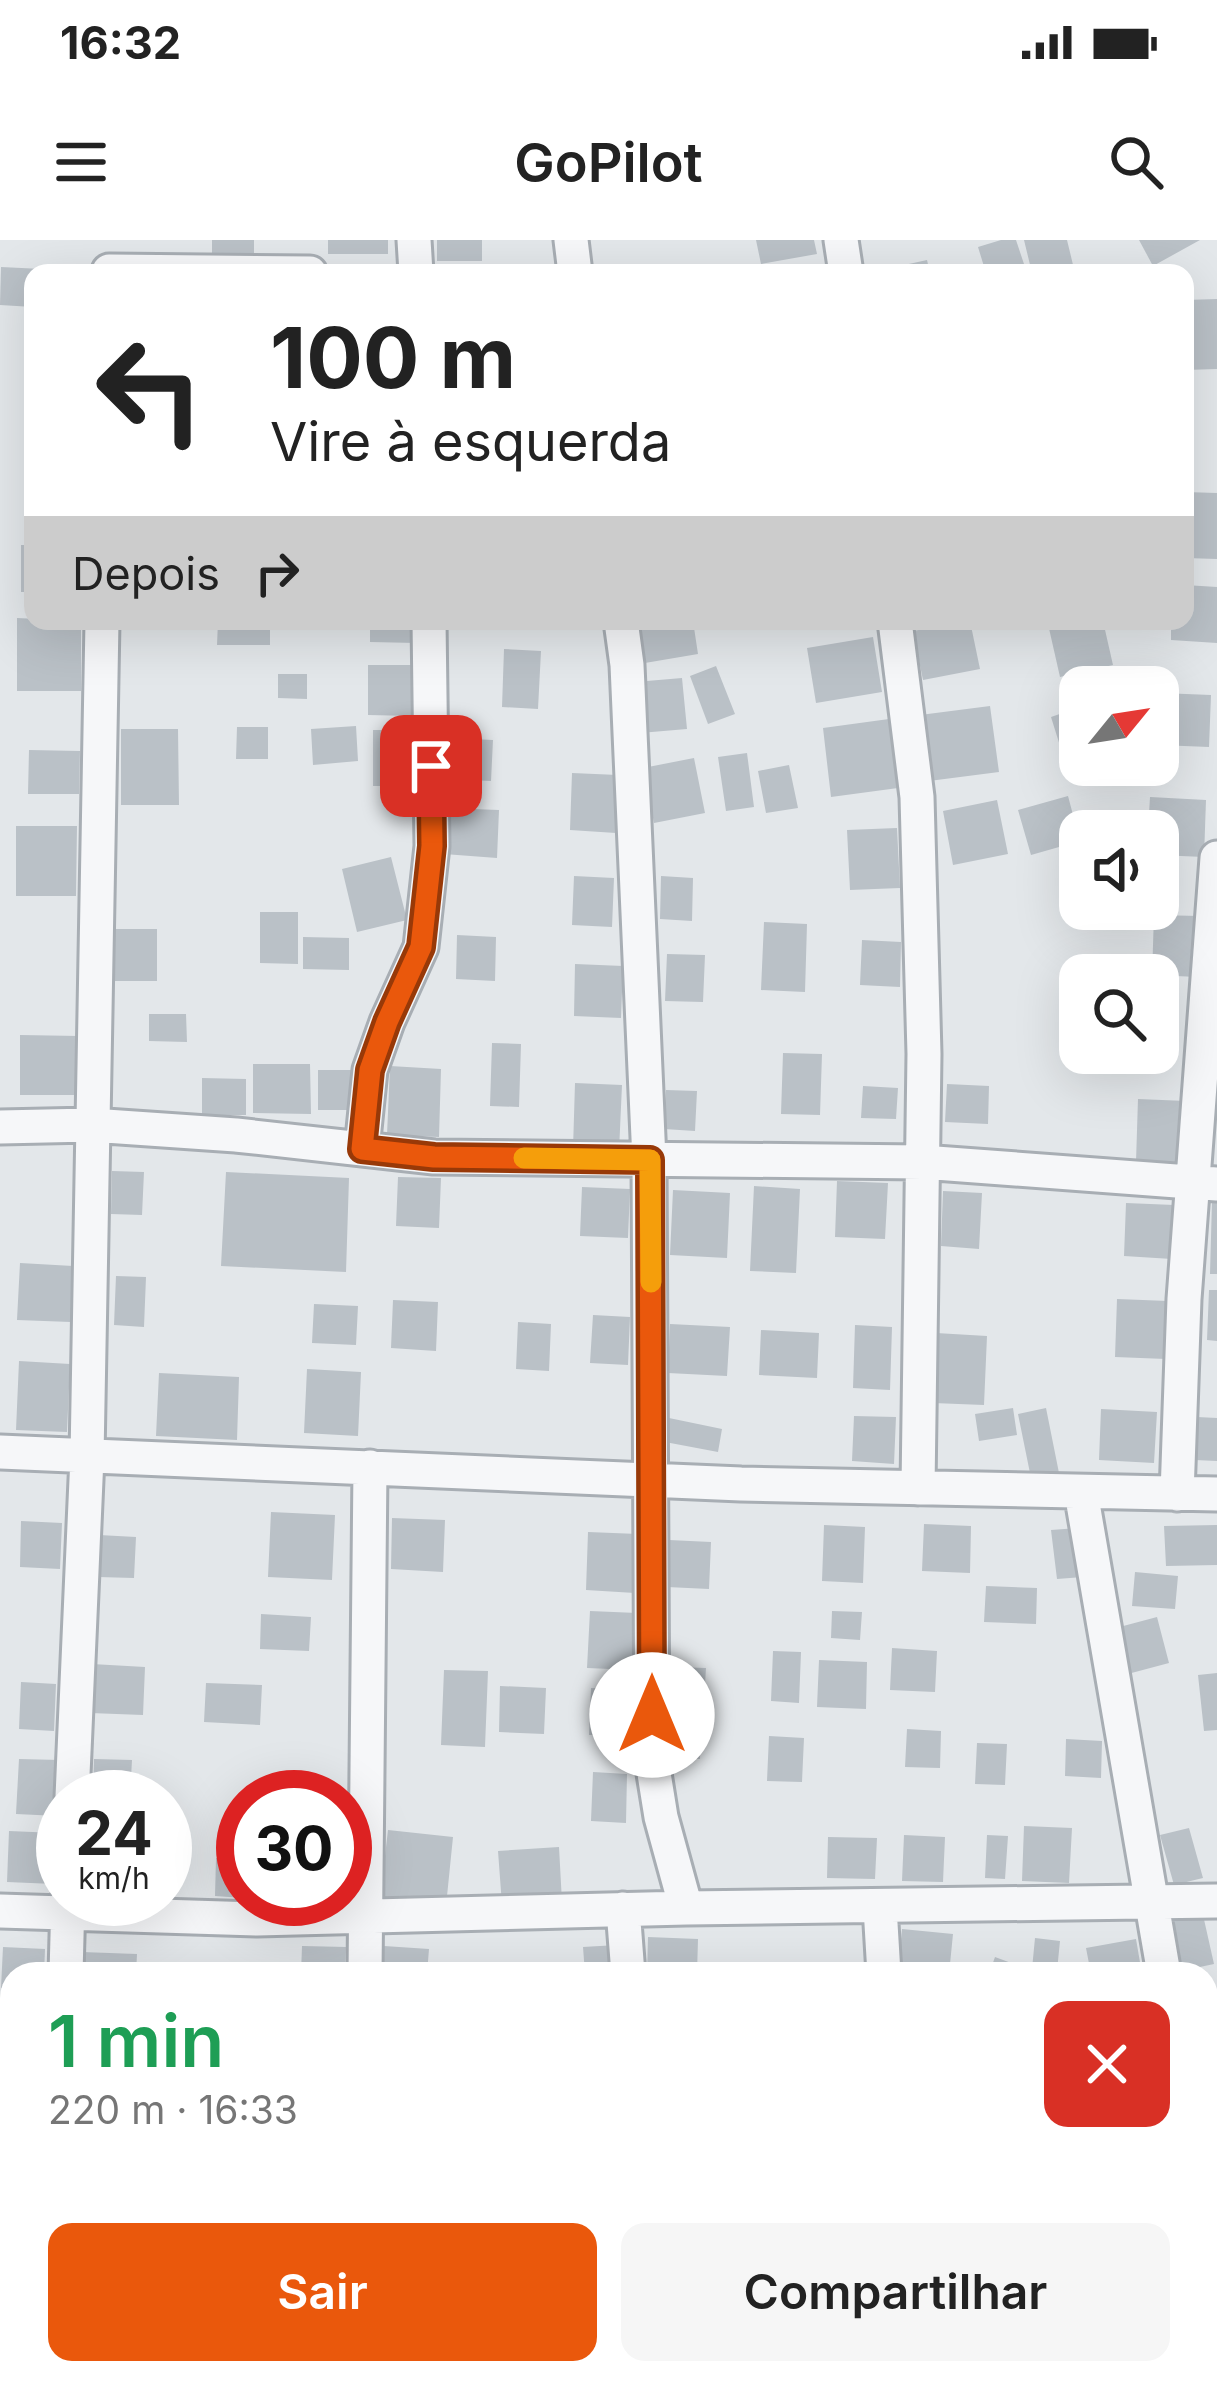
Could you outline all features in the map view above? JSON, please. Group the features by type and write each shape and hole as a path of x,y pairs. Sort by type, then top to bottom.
{"street":[{"path":"110,261 160,264"},
{"path":"73,1770 87,1457 101,630"},
{"path":"362,1149 370,1070 421,947 432,846 429,630"},
{"path":"622,630 650,1160 652,1761 661,1817 686,1907"},
{"path":"896,630 917,797 924,1054 918,1488"},
{"path":"1177,1494 1205,1184 1217,858"},
{"path":"0,1127 91,1126 236,1135 434,1157 922,1162 1205,1184"},
{"path":"0,1452 653,1481 1217,1495"},
{"path":"365,1770 370,1467"},
{"path":"1081,1492 1162,1962"},
{"path":"372,1916 1217,1901"},
{"path":"880,1906 883,1962"},
{"path":"0,1910 36,1908"},
{"path":"623,1909 627,1962"},
{"path":"67,1962 68,1926"},
{"path":"363,1926 365,1962"}],"building":[{"path":"212,240 254,240 254,259 212,258"},
{"path":"328,240 388,240 388,254 328,254"},
{"path":"437,240 482,240 482,261 437,261"},
{"path":"756,240 814,240 817,254 761,264"},
{"path":"1016,240 1024,264 983,264 978,247"},
{"path":"1024,240 1067,240 1073,264 1030,264"},
{"path":"1139,240 1200,240 1157,264 1152,264"},
{"path":"1,267 24,268 24,306 0,305"},
{"path":"1217,299 1217,369 1194,370 1194,300"},
{"path":"1194,492 1217,493 1217,559 1194,558"},
{"path":"21,545 24,545 24,592"},
{"path":"1194,586 1217,587 1217,643 1171,640 1171,630 1194,630"},
{"path":"17,618 24,618 24,630 81,630 81,691 17,691"},
{"path":"218,630 270,630 270,645 217,645"},
{"path":"370,630 416,630 416,643 370,642"},
{"path":"633,630 694,630 698,654 639,664"},
{"path":"972,630 980,669 923,680 913,631"},
{"path":"1049,630 1105,630 1113,665 1059,666 1059,673"},
{"path":"873,637 882,692 816,703 807,648"},
{"path":"504,649 541,651 538,709 502,707"},
{"path":"368,665 412,665 412,716 368,715"},
{"path":"716,666 735,714 708,724 690,676"},
{"path":"278,674 307,674 307,699 278,698"},
{"path":"682,678 687,729 640,733 635,682"},
{"path":"1179,694 1211,695 1209,747 1179,746"},
{"path":"990,706 999,772 929,781 920,715"},
{"path":"1059,714 1059,743 1051,717"},
{"path":"889,719 898,788 831,797 823,728"},
{"path":"356,726 358,761 313,765 311,729"},
{"path":"237,727 268,727 268,759 236,759"},
{"path":"121,729 178,729 179,805 121,805"},
{"path":"373,730 423,730 422,786 373,786"},
{"path":"452,738 493,740 491,781 450,779"},
{"path":"29,750 80,751 79,794 28,794"},
{"path":"747,753 754,807 726,811 718,757"},
{"path":"694,758 705,813 654,823 643,768"},
{"path":"789,765 798,808 766,813 758,771"},
{"path":"572,773 618,775 616,833 570,830"},
{"path":"1068,796 1072,810 1059,810 1059,847 1031,855 1018,810"},
{"path":"1150,797 1206,800 1204,857 1179,856 1179,810 1149,810"},
{"path":"997,800 1008,854 953,865 943,811"},
{"path":"446,808 499,810 497,858 444,854"},
{"path":"16,826 77,826 76,896 16,896"},
{"path":"897,828 900,888 850,890 847,830"},
{"path":"391,857 407,920 357,932 342,869"},
{"path":"574,876 614,878 612,927 572,925"},
{"path":"661,876 693,878 692,921 660,919"},
{"path":"260,912 298,912 298,964 260,963"},
{"path":"1179,916 1200,916 1198,977 1179,976 1179,954 1153,954 1154,930 1179,930"},
{"path":"764,922 807,924 805,992 761,990"},
{"path":"113,929 157,929 157,981 113,981"},
{"path":"457,935 496,937 495,981 456,979"},
{"path":"303,937 349,938 349,970 303,969"},
{"path":"862,940 901,942 900,987 860,985"},
{"path":"667,954 705,955 703,1002 665,1001"},
{"path":"575,964 623,966 621,1018 574,1016"},
{"path":"149,1014 186,1014 187,1042 149,1041"},
{"path":"20,1035 79,1036 79,1095 20,1095"},
{"path":"492,1043 521,1044 519,1107 490,1106"},
{"path":"783,1053 822,1054 820,1115 781,1114"},
{"path":"253,1064 310,1064 311,1114 253,1113"},
{"path":"390,1066 441,1069 439,1137 387,1135"},
{"path":"318,1070 354,1070 354,1110 318,1110"},
{"path":"202,1078 246,1079 246,1115 202,1115"},
{"path":"575,1083 622,1085 619,1151 573,1149"},
{"path":"947,1084 989,1086 988,1124 945,1122"},
{"path":"863,1086 898,1088 896,1119 861,1118"},
{"path":"666,1090 697,1091 695,1131 664,1129"},
{"path":"1138,1099 1186,1101 1184,1164 1136,1162"},
{"path":"112,1171 144,1172 142,1215 111,1214"},
{"path":"226,1172 349,1178 346,1272 221,1266"},
{"path":"398,1177 441,1178 439,1228 396,1226"},
{"path":"837,1181 888,1183 885,1239 835,1237"},
{"path":"754,1186 800,1189 796,1273 750,1271"},
{"path":"582,1187 630,1189 628,1238 580,1236"},
{"path":"673,1190 730,1193 727,1258 670,1255"},
{"path":"943,1191 982,1193 979,1249 941,1246"},
{"path":"1212,1201 1217,1201 1217,1274 1210,1274"},
{"path":"1126,1203 1174,1205 1172,1259 1124,1256"},
{"path":"20,1263 73,1266 71,1322 17,1320"},
{"path":"116,1276 146,1277 144,1327 114,1325"},
{"path":"1209,1290 1217,1290 1217,1341 1207,1340"},
{"path":"1117,1299 1168,1301 1166,1359 1115,1357"},
{"path":"393,1300 438,1302 436,1351 391,1348"},
{"path":"314,1304 358,1306 356,1345 312,1343"},
{"path":"593,1315 630,1317 628,1365 590,1363"},
{"path":"518,1322 551,1324 549,1371 516,1369"},
{"path":"670,1324 730,1327 727,1376 668,1373"},
{"path":"855,1325 892,1327 890,1390 853,1388"},
{"path":"761,1330 819,1333 817,1378 759,1375"},
{"path":"936,1333 987,1336 984,1405 933,1403"},
{"path":"19,1361 70,1364 67,1432 16,1430"},
{"path":"307,1369 361,1372 358,1436 304,1433"},
{"path":"159,1373 239,1377 237,1440 156,1436"},
{"path":"1013,1408 1017,1435 979,1441 975,1414"},
{"path":"1046,1408 1059,1473 1031,1478 1018,1414"},
{"path":"1101,1409 1157,1412 1154,1463 1099,1460"},
{"path":"854,1416 896,1417 894,1464 852,1461"},
{"path":"1197,1417 1217,1418 1217,1461 1195,1460"},
{"path":"669,1418 722,1429 718,1452 665,1442"},
{"path":"271,1512 335,1515 332,1580 268,1577"},
{"path":"392,1518 445,1520 443,1572 391,1569"},
{"path":"21,1521 62,1523 60,1569 20,1567"},
{"path":"924,1524 971,1526 970,1573 922,1571"},
{"path":"824,1525 865,1527 863,1583 822,1581"},
{"path":"1217,1525 1217,1565 1166,1566 1164,1526"},
{"path":"1078,1528 1083,1577 1057,1579 1051,1530"},
{"path":"588,1532 638,1534 635,1593 586,1590"},
{"path":"99,1535 136,1537 134,1578 98,1577"},
{"path":"669,1540 711,1542 709,1589 667,1587"},
{"path":"1135,1572 1178,1576 1175,1609 1132,1606"},
{"path":"986,1586 1037,1588 1036,1624 984,1622"},
{"path":"590,1611 637,1613 635,1670 587,1668"},
{"path":"832,1611 862,1612 860,1640 831,1638"},
{"path":"261,1614 311,1617 309,1651 260,1649"},
{"path":"1157,1617 1169,1663 1124,1675 1112,1629"},
{"path":"892,1648 937,1651 935,1692 890,1690"},
{"path":"773,1651 801,1652 799,1703 771,1701"},
{"path":"819,1660 867,1662 866,1709 817,1707"},
{"path":"92,1664 145,1667 143,1715 90,1713"},
{"path":"676,1667 706,1668 704,1701 675,1699"},
{"path":"444,1670 488,1671 485,1747 441,1745"},
{"path":"1217,1673 1217,1730 1204,1731 1198,1675"},
{"path":"21,1682 56,1684 54,1731 19,1729"},
{"path":"206,1683 262,1685 260,1725 204,1722"},
{"path":"500,1686 546,1688 544,1734 499,1732"},
{"path":"591,1688 633,1690 631,1736 589,1735"},
{"path":"670,1726 701,1727 700,1759 668,1758"},
{"path":"907,1729 941,1731 940,1768 905,1767"},
{"path":"769,1736 804,1738 802,1782 767,1781"},
{"path":"1066,1739 1102,1741 1101,1778 1065,1776"},
{"path":"977,1743 1007,1744 1005,1785 975,1784"},
{"path":"19,1759 60,1760 60,1770 36,1770 36,1815 16,1814"},
{"path":"94,1759 132,1760 131,1770 94,1770"},
{"path":"593,1772 627,1774 626,1823 591,1821"},
{"path":"1024,1826 1072,1828 1069,1883 1022,1881"},
{"path":"1189,1828 1203,1878 1174,1885 1160,1835"},
{"path":"388,1830 453,1837 446,1906 380,1899"},
{"path":"9,1831 36,1832 36,1883 7,1882"},
{"path":"904,1835 945,1837 943,1882 902,1881"},
{"path":"987,1835 1008,1836 1005,1879 985,1878"},
{"path":"828,1837 877,1838 875,1879 827,1878"},
{"path":"559,1847 562,1902 502,1905 498,1851"},
{"path":"1203,1915 1214,1962 1179,1962 1171,1922"},
{"path":"902,1929 953,1934 950,1962 899,1962"},
{"path":"648,1937 698,1939 697,1962 647,1962"},
{"path":"1035,1938 1060,1941 1058,1962 1033,1962"},
{"path":"1136,1939 1140,1962 1089,1962 1086,1948"},
{"path":"617,1945 618,1962 584,1962 583,1947"},
{"path":"302,1946 346,1947 345,1962 301,1962"},
{"path":"384,1946 429,1949 428,1962 383,1962"},
{"path":"3,1947 45,1949 44,1962 2,1962"},
{"path":"82,1952 137,1954 137,1962 82,1962"}],"slow traffic":[{"path":"524,1158 650,1160 651,1282"}],"route":[{"path":"431,766 432,846 421,947 370,1070 362,1149 434,1157 650,1160 652,1715"}]}
